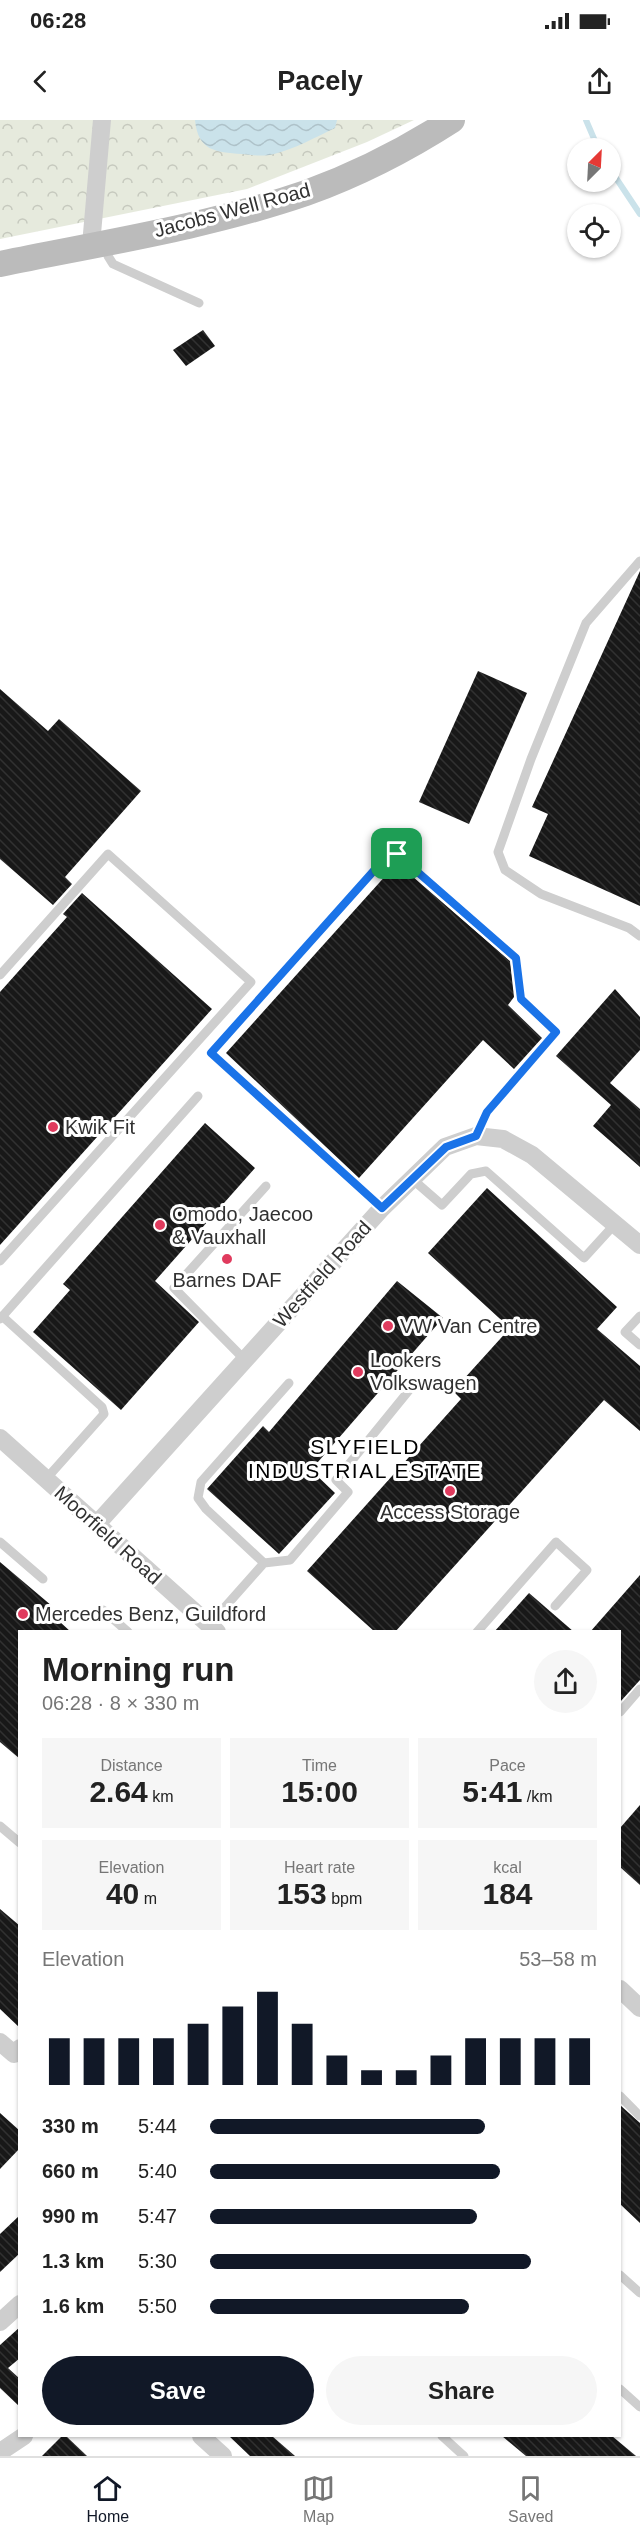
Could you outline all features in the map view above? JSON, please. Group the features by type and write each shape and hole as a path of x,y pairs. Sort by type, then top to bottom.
{"street":[{"path":"98,244 102,120"},
{"name":"Jacobs Well Road","path":"0,264 228,216 306,193 403,149 452,120"},
{"name":"Westfield Road","path":"96,1525 382,1208 446,1147 476,1136 502,1139 532,1155 640,1245"},
{"name":"Moorfield Road","path":"0,1438 213,1629"},
{"path":"621,1990 640,2008"},
{"path":"0,2042 14,2055 18,2050"},
{"path":"0,2322 18,2306"},
{"path":"3,2451 23,2437"},
{"path":"202,2437 223,2456"}],"lane":[{"path":"98,244 114,264 199,303"},
{"path":"640,561 586,623 531,759 498,852 505,870 541,894 629,928 640,936"},
{"path":"0,975 108,854 251,982 0,1261"},
{"path":"382,1208 211,1053 387,856 397,854 516,958 521,999 556,1032 487,1112 476,1136"},
{"path":"46,1479 104,1414 102,1407 1,1317 198,1096"},
{"path":"411,1178 442,1205 471,1174 486,1171 584,1258 615,1224"},
{"path":"245,1360 174,1288 266,1186"},
{"path":"640,1316 625,1332 640,1345"},
{"path":"264,1563 206,1509 198,1498 201,1482 289,1383"},
{"path":"213,1629 264,1563 290,1560 348,1492 336,1480 415,1383"},
{"path":"0,1542 43,1579"},
{"path":"479,1630 556,1542 587,1570 555,1606"},
{"path":"103,1610 126,1630"},
{"path":"621,1711 640,1689"},
{"path":"0,1826 18,1841"},
{"path":"621,2097 640,2116"},
{"path":"621,2276 640,2293"},
{"path":"621,2390 640,2407"},
{"path":"443,2437 464,2456"}],"green space":[{"path":"0,120 414,120 367,142 247,189 0,239"}],"water":[{"path":"195,120 337,120 335,128 305,143 282,152 262,156 216,151 210,148 200,138"}],"building":[{"path":"203,330 215,346 186,366 173,350"},
{"path":"640,571 640,906 529,856 548,814 532,807"},
{"path":"478,671 527,693 469,824 419,802"},
{"path":"0,689 48,731 59,719 141,791 65,877 72,884 53,905 0,859"},
{"path":"397,863 510,961 514,997 508,1005 542,1038 514,1069 483,1040 359,1178 226,1053"},
{"name":"Kwik Fit","path":"82,893 212,1009 0,1245 0,992 67,917 63,914"},
{"path":"615,989 640,1017 640,1050 610,1083 640,1109 640,1167 593,1126 611,1105 556,1056"},
{"name":"Omodo, Jaecoo & Vauxhall","path":"205,1123 255,1168 155,1281 199,1322 121,1410 33,1332 70,1290 63,1284"},
{"name":"Access Storage","path":"487,1188 617,1307 597,1329 640,1366 640,1431 604,1400 397,1630 373,1630 307,1571 461,1399 453,1391 510,1328 428,1253"},
{"name":"Lookers Volkswagen","path":"397,1281 443,1318 311,1470 335,1493 279,1554 207,1489 263,1426 269,1432"},
{"path":"0,1562 52,1606 48,1611 69,1630 18,1630 18,1757 0,1742"},
{"path":"640,1575 640,1680 621,1701 621,1630 592,1630"},
{"path":"529,1593 572,1630 496,1630"},
{"path":"640,1805 640,1885 621,1868 621,1827"},
{"path":"0,1909 18,1924 18,2026 0,2009"},
{"path":"621,2106 640,2123 640,2223 621,2205"},
{"path":"0,2113 18,2129 18,2150 0,2169"},
{"path":"18,2217 18,2255 0,2272 0,2234"},
{"path":"18,2329 18,2360 8,2368 18,2377 18,2405 0,2388 0,2345"},
{"path":"61,2437 67,2437 87,2456 42,2456"},
{"path":"230,2437 273,2437 295,2456 250,2456"},
{"path":"503,2437 613,2437 636,2456 526,2456"}],"waterway":[{"path":"586,120 594,138"},
{"path":"621,186 640,214"}],"place":[{"name":"Kwik Fit","path":"53,1127"},
{"name":"Omodo, Jaecoo & Vauxhall","path":"160,1225"},
{"name":"Barnes DAF","path":"227,1259"},
{"name":"VW Van Centre","path":"388,1326"},
{"name":"Lookers Volkswagen","path":"358,1372"},
{"name":"Access Storage","path":"450,1491"},
{"name":"Mercedes Benz, Guildford","path":"23,1614"}],"district":[{"name":"SLYFIELD INDUSTRIAL ESTATE","path":"365,1458"}],"route":[{"path":"397,854 516,958 521,999 556,1032 487,1112 476,1136 446,1147 382,1208 211,1053 387,856 397,854"}]}
